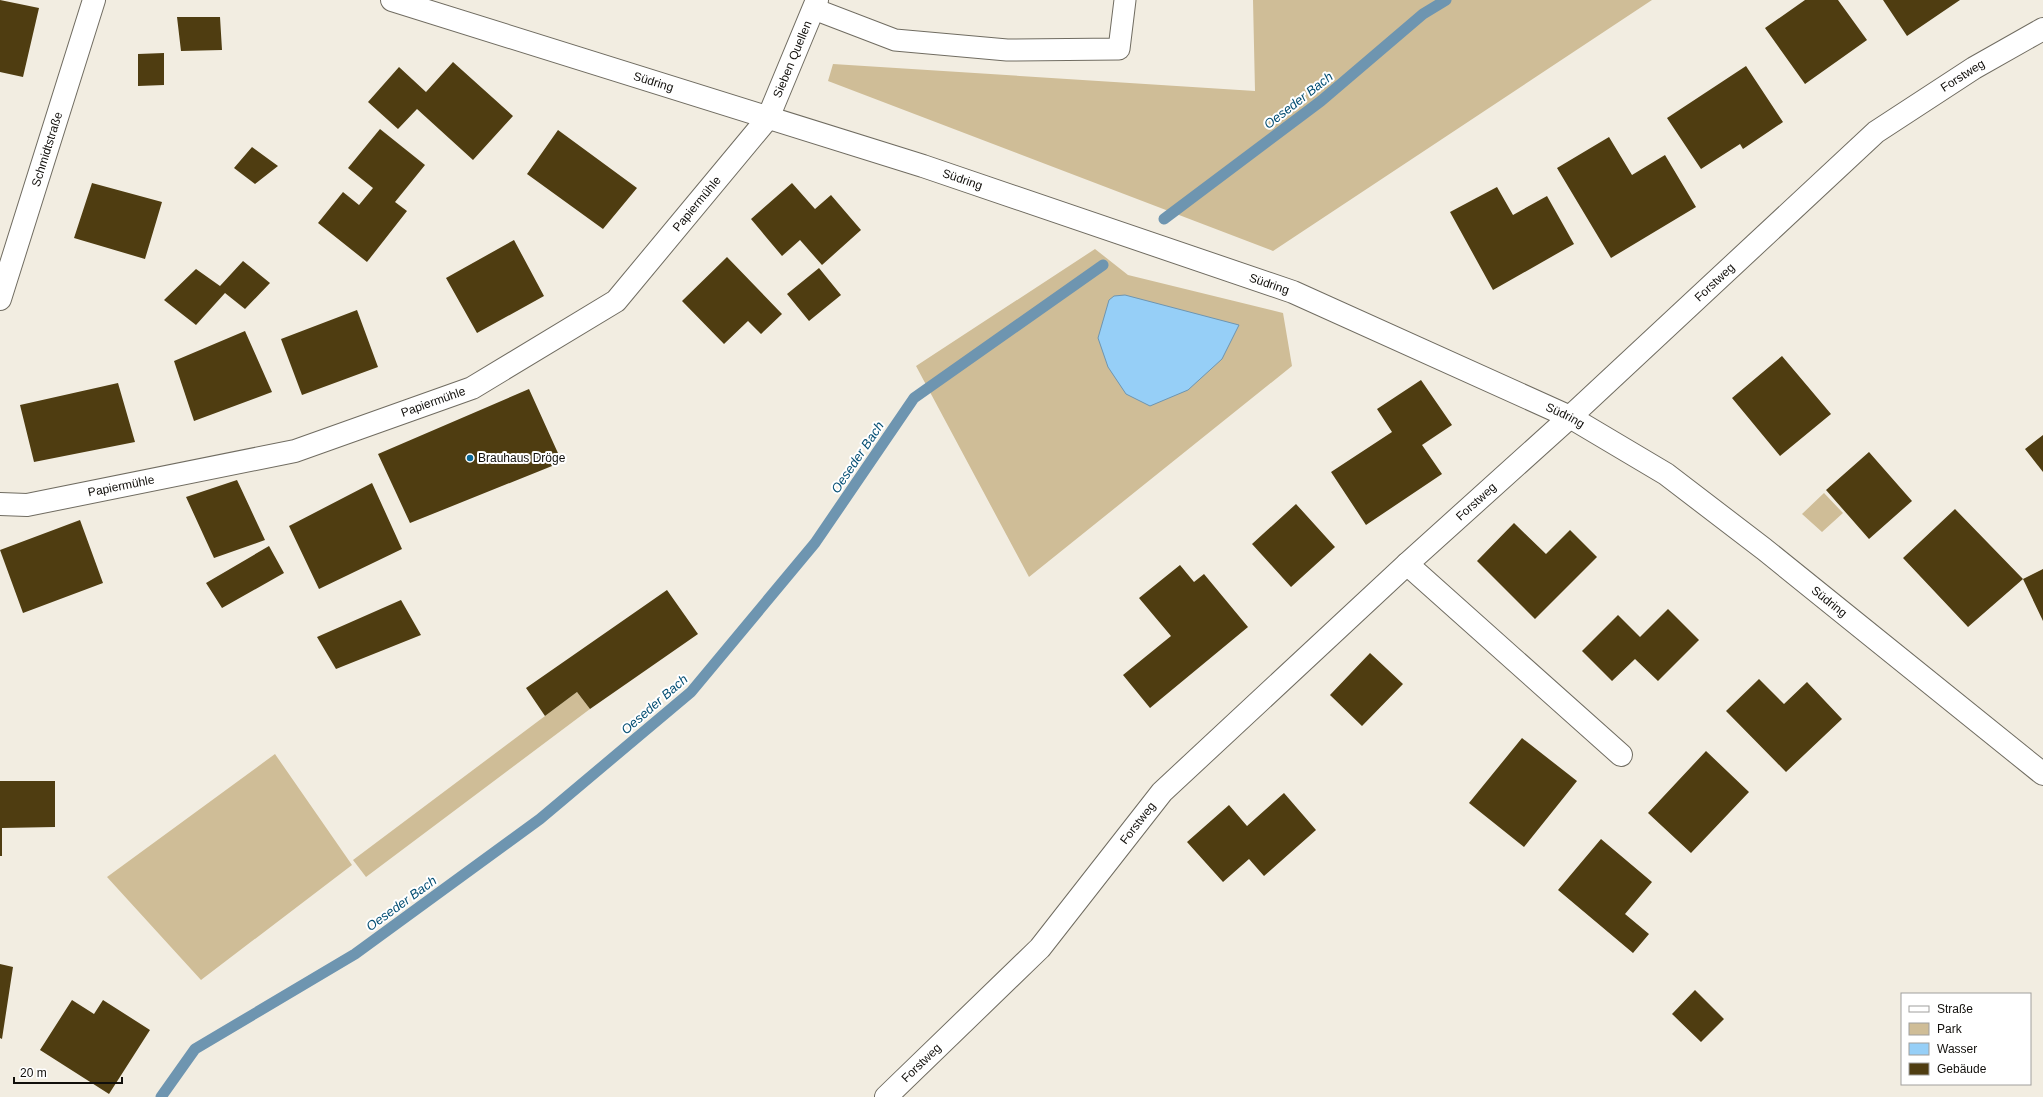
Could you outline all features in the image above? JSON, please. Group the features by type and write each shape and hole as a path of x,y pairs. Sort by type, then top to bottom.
{"street":[{"name":"Schmidtstraße","path":"0,299 94,0"},
{"name":"Südring","path":"392,0 923,166 1293,292 1570,417 1666,474 1764,549 2043,774"},
{"name":"Sieben Quellen","path":"768,118 815,4"},
{"name":"Forstweg","path":"886,1097 1040,948 1162,792 1407,564 1570,417 1876,132 1974,68 2043,29"},
{"name":"Papiermühle","path":"0,504 27,505 295,451 472,388 616,301 768,118"},
{"path":"1407,564 1621,755"}],"lane":[{"path":"815,4 895,40 1007,50 1119,49 1125,0"}],"green space":[{"path":"1253,0 1652,0 1273,251 828,81 833,64 1255,91"},
{"path":"1095,249 1128,275 1283,313 1292,366 1029,577 916,366"},
{"path":"1824,493 1843,513 1822,532 1802,514"},
{"path":"577,692 590,709 366,877 353,860"},
{"path":"275,754 352,865 201,980 107,877"}],"water":[{"path":"1125,295 1239,325 1222,359 1188,390 1150,406 1126,394 1108,367 1098,338 1109,300 1114,296"}],"building":[{"path":"0,0 39,8 23,77 0,72"},
{"path":"1805,0 1838,0 1867,40 1805,84 1765,28"},
{"path":"1883,0 1960,0 1907,36"},
{"path":"177,17 220,17 222,50 181,51"},
{"path":"164,53 164,85 138,86 138,54"},
{"path":"453,62 513,116 473,160 417,109 398,129 368,102 399,67 426,92"},
{"path":"1746,66 1783,122 1743,149 1740,144 1701,169 1667,118"},
{"path":"380,129 425,165 395,202 407,211 367,262 318,223 343,192 359,205 373,188 348,168"},
{"path":"558,130 637,188 603,229 527,174"},
{"path":"1609,137 1632,175 1665,155 1696,207 1611,258 1557,168"},
{"path":"252,147 278,166 255,184 234,168"},
{"path":"92,183 162,202 145,259 74,238"},
{"path":"792,183 815,209 831,195 861,230 822,265 800,240 782,256 751,219"},
{"path":"1497,187 1513,215 1547,196 1574,244 1493,290 1450,212"},
{"path":"514,240 544,296 477,333 446,278"},
{"path":"727,257 782,314 761,334 748,321 724,344 682,301"},
{"path":"243,261 270,283 245,309 225,293 196,325 164,300 196,269 220,286"},
{"path":"819,268 841,295 809,321 787,294"},
{"path":"357,310 378,367 302,395 281,339"},
{"path":"245,331 272,392 194,421 174,361"},
{"path":"1782,356 1831,414 1780,456 1732,398"},
{"path":"1421,380 1452,425 1422,445 1442,474 1366,525 1331,472 1392,432 1377,409"},
{"path":"118,383 135,442 34,462 20,405"},
{"name":"Brauhaus Dröge","path":"529,389 562,462 410,523 378,454"},
{"path":"2043,435 2043,472 2025,449"},
{"path":"1869,452 1912,501 1869,539 1826,490"},
{"path":"237,480 265,540 214,558 186,497"},
{"path":"372,483 402,549 319,589 289,526"},
{"path":"1296,504 1335,547 1291,587 1252,544"},
{"path":"1955,509 2023,579 1968,627 1903,558"},
{"path":"80,520 103,583 23,613 0,550"},
{"path":"1514,523 1546,554 1570,530 1597,557 1535,619 1477,561"},
{"path":"269,546 284,573 222,608 206,583"},
{"path":"1180,565 1194,582 1204,574 1248,627 1150,708 1123,675 1171,636 1139,598"},
{"path":"2043,569 2043,621 2023,579"},
{"path":"667,590 698,634 590,709 577,692 545,716 526,688"},
{"path":"401,600 421,635 336,669 317,637"},
{"path":"1668,609 1699,640 1658,681 1635,659 1612,681 1582,651 1618,615 1640,637"},
{"path":"1370,653 1403,684 1362,726 1330,695"},
{"path":"1759,679 1784,704 1807,682 1842,719 1786,772 1726,711"},
{"path":"1522,738 1577,781 1524,847 1469,803"},
{"path":"1706,751 1749,792 1691,853 1648,813"},
{"path":"0,781 55,781 55,827 2,828 2,856 0,856"},
{"path":"1284,793 1316,830 1264,876 1249,859 1223,882 1187,842 1229,805 1247,826"},
{"path":"1601,839 1652,882 1625,914 1649,934 1633,953 1558,890"},
{"path":"0,964 13,967 2,1039 0,1038"},
{"path":"1695,990 1724,1019 1701,1042 1672,1014"},
{"path":"72,1000 94,1014 103,1000 150,1030 109,1094 40,1050"}],"waterway":[{"name":"Oeseder Bach","path":"1164,219 1321,101 1423,14 1446,0"},
{"name":"Oeseder Bach","path":"161,1097 195,1049 355,954 540,819 691,692 815,543 914,398 1103,265"}],"place":[{"name":"Brauhaus Dröge","path":"470,458"}]}
